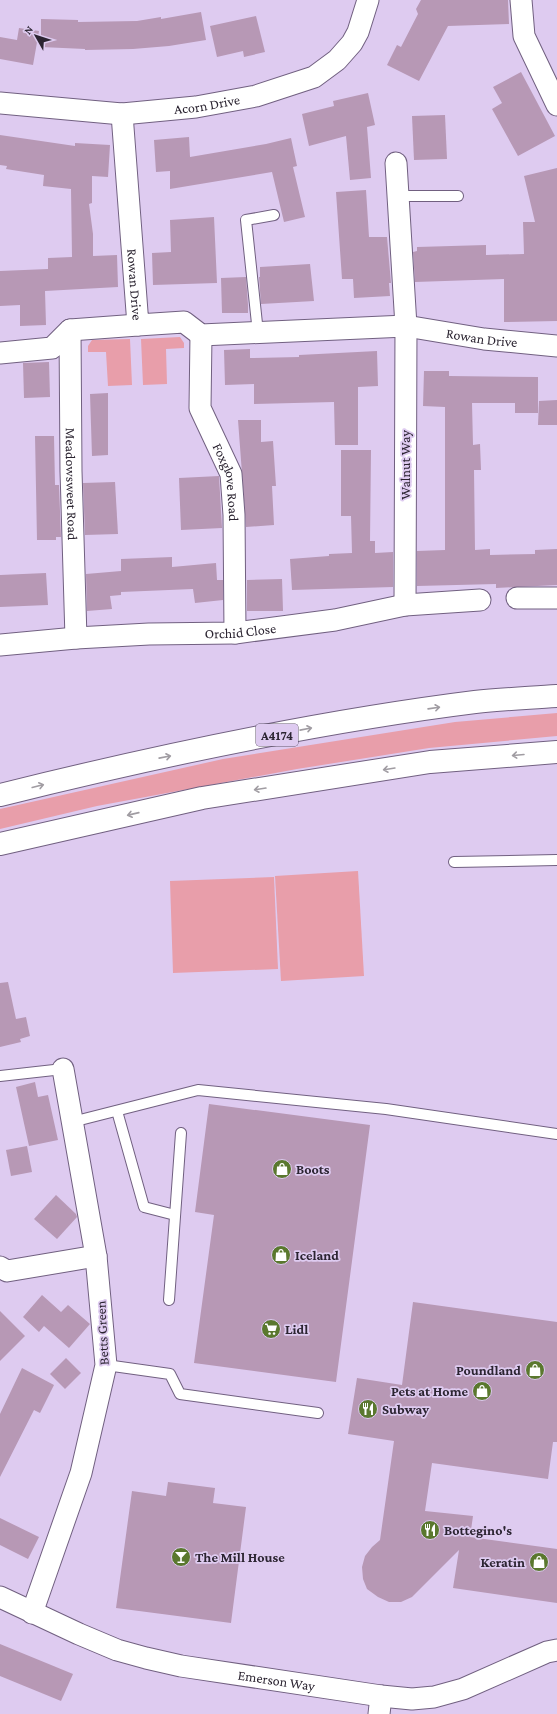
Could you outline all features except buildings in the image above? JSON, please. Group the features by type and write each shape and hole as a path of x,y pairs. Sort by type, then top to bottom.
{"highway":[{"name":"A4174","path":"0,795 116,767 358,719 477,702 557,696"},
{"path":"0,844 210,797 430,762 557,752"}],"street":[{"name":"Acorn Drive","path":"0,103 122,114 196,107 256,96 314,77 337,60 352,43 358,32 368,0"},
{"path":"521,0 524,36 557,105"},
{"name":"Rowan Drive","path":"122,114 138,326 184,322 201,335 406,326 484,339 557,346"},
{"path":"396,163 406,326"},
{"path":"0,353 52,348 70,330 138,326"},
{"name":"Walnut Way","path":"405,605 406,326"},
{"name":"Meadowsweet Road","path":"70,330 71,471 76,638"},
{"name":"Foxglove Road","path":"201,335 200,408 231,474 234,515 235,633"},
{"path":"517,598 557,598"},
{"name":"Orchid Close","path":"0,645 76,638 149,634 235,633 335,620 405,605 480,600"},
{"name":"Betts Green","path":"32,1613 81,1473 106,1365 96,1256 63,1069"},
{"path":"0,1268 7,1271 96,1256"},
{"name":"Emerson Way","path":"0,1597 32,1613 117,1650 181,1666 380,1705 412,1699 434,1697 463,1689 547,1652 557,1650"}],"lane":[{"path":"399,196 458,196"},
{"path":"258,333 246,220 274,215"},
{"path":"454,862 557,860"},
{"path":"0,1076 63,1069"},
{"path":"72,1122 198,1090 386,1109 557,1134"},
{"path":"116,1111 144,1207 175,1215"},
{"path":"169,1300 181,1133"},
{"path":"106,1365 170,1374 180,1394 318,1413"}],"shaded area":[{"path":"180,337 184,343 184,348 166,349 167,384 143,385 141,339"},
{"path":"130,339 132,385 108,386 106,352 88,352 88,346 92,340"},
{"path":"557,713 557,736 429,748 297,769 97,806 0,829 0,809 223,759 455,722"},
{"path":"358,871 364,976 281,981 275,876"},
{"path":"274,877 278,969 173,973 170,881"}],"place":[{"name":"Boots","path":"282,1169"},
{"name":"Iceland","path":"281,1255"},
{"name":"Lidl","path":"271,1329"},
{"name":"Poundland","path":"535,1370"},
{"name":"Pets at Home","path":"482,1391"},
{"name":"Subway","path":"368,1409"},
{"name":"Bottegino's","path":"430,1530"},
{"name":"The Mill House","path":"181,1557"},
{"name":"Keratin","path":"539,1562"}]}
